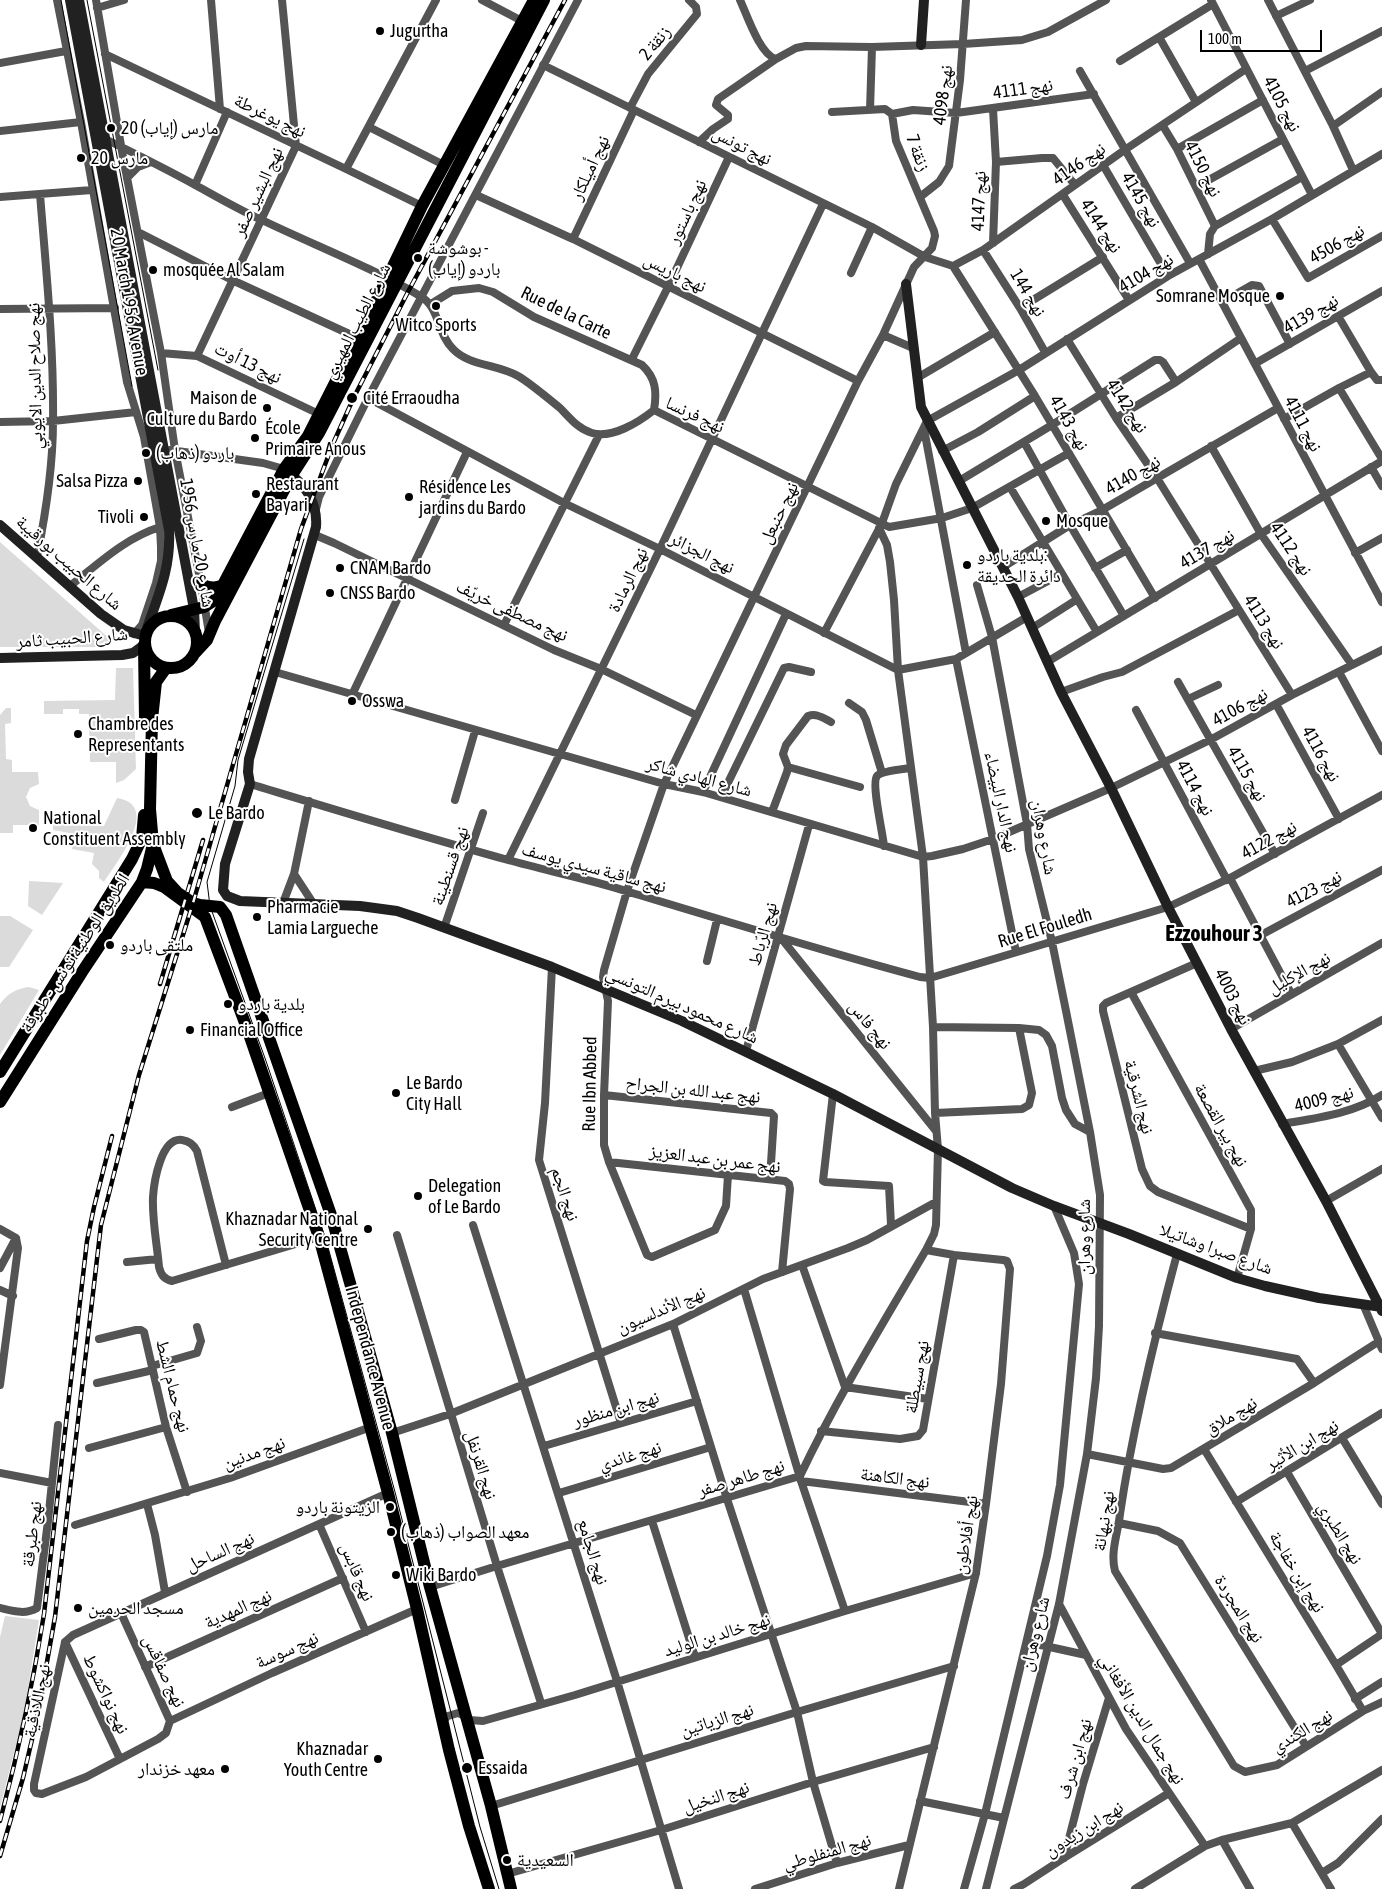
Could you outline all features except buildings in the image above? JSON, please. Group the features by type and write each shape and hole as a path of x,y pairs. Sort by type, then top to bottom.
{"main road":[{"name":"20 March 1956 Avenue","path":"70,0 105,139 159,449"},
{"name":"20 March 1956 Avenue","path":"79,0 94,134 159,449"},
{"name":"شارع الطيب المهيري","path":"195,653 208,637 288,472 319,434 392,281 422,206 534,0"},
{"name":"شارع الطيب المهيري","path":"199,608 215,600 288,472 358,338 392,281 544,0"},
{"path":"923,45 924,0"},
{"name":"نهج 4003","path":"906,284 917,378 925,425 959,481 1003,567 1061,692 1231,1029 1326,1201 1381,1308"},
{"name":"شارع 20 مارس 1956","path":"159,449 165,460 199,608 195,632"},
{"name":"شارع 20 مارس 1956","path":"142,637 164,582 170,548 159,449"},
{"path":"250,784 249,761 315,535 317,521 316,509 311,498 288,472"},
{"name":"شارع الحبيب بورقيبة","path":"0,525 113,624 142,637"},
{"path":"201,584 217,588 223,585"},
{"path":"171,615 185,620 195,632 197,641 195,653 185,664 176,668 166,668 151,660 142,637 149,626 159,618 171,615 199,608"},
{"name":"شارع الحبيب ثامر","path":"0,658 122,655 133,653 142,637"},
{"name":"الطريق الوطنية تونس - طبرقة","path":"0,1072 140,844 144,826 146,781 142,637"},
{"name":"الطريق الوطنية تونس - طبرقة","path":"0,1102 82,972 142,882 148,869 153,844 150,809 152,719 156,682 166,668"},
{"name":"شارع محمود بيرم التونسي","path":"250,784 224,872 222,890 227,896 240,901 379,908 397,911 552,967 682,1020 833,1094 1012,1188 1054,1206 1100,1222"},
{"name":"Independance Avenue","path":"153,844 167,881 178,893 200,906 220,906 226,915 331,1215 392,1433 430,1587 491,1806 511,1889"},
{"name":"Independance Avenue","path":"142,882 154,883 164,887 205,917 319,1237 388,1493 417,1609 443,1726 469,1826 489,1889"},
{"path":"106,902 122,912"},
{"path":"68,962 82,972"},
{"path":"28,1026 43,1035"},
{"name":"شارع صبرا وشاتيلا","path":"1100,1222 1237,1278 1287,1291 1381,1308"}],"street":[{"name":"20 March 1956 Avenue","path":"57,0 81,122 129,393 144,437 160,527 161,561 142,625 142,637"},
{"path":"97,4 124,0"},
{"path":"195,185 224,111 210,0"},
{"name":"نهج البشير صفر","path":"197,356 296,146 282,0"},
{"path":"346,169 436,0"},
{"path":"482,0 522,21"},
{"path":"316,509 319,497 368,398 578,0"},
{"name":"زنقة 2","path":"632,109 648,74 697,14 696,7 689,0"},
{"path":"740,0 761,47 769,56 776,58"},
{"path":"963,44 966,0"},
{"name":"نهج 4098","path":"699,142 714,128 728,119 728,115 716,105 718,99 776,58 796,48 806,46 872,47 963,44 1034,38 1064,25 1106,0"},
{"path":"1268,0 1333,126 1353,170"},
{"path":"1276,16 1310,0"},
{"path":"1120,62 1212,2"},
{"name":"نهج 4105","path":"1212,2 1312,195"},
{"name":"20 March 1956 Avenue","path":"97,4 127,178 161,353 175,450 201,584 199,608 208,637"},
{"path":"1305,71 1382,31"},
{"path":"1159,37 1196,102"},
{"name":"نهج 4098","path":"920,197 939,182 948,166 963,44"},
{"path":"870,110 872,47"},
{"path":"0,63 66,51"},
{"name":"نهج يوغرطة","path":"105,54 422,206"},
{"name":"نهج تونس","path":"543,65 872,227 925,257"},
{"name":"نهج 4146","path":"953,266 983,250 1126,149 1246,69"},
{"path":"1080,70 1190,263"},
{"path":"1333,126 1382,92"},
{"name":"نهج 4111","path":"892,114 913,110 956,113 1094,94"},
{"path":"1177,149 1263,100"},
{"name":"نهج أميلكار","path":"573,239 632,109"},
{"path":"993,109 996,162"},
{"path":"832,112 888,110 892,114"},
{"name":"زنقة 7","path":"892,114 896,141 935,236 932,248 925,257"},
{"path":"0,131 81,122"},
{"name":"نهج 4150","path":"1163,126 1177,149 1215,226"},
{"path":"369,127 444,165"},
{"path":"94,134 261,220 422,297 431,304 444,336 452,349 457,353 470,360 499,367 520,377 561,409 580,428 599,434 504,625"},
{"path":"1196,187 1283,139"},
{"name":"نهج 4104","path":"925,425 1019,370 1168,276 1272,219 1382,154"},
{"name":"نهج باستور","path":"632,359 729,157"},
{"name":"نهج 4147","path":"993,243 996,162 1053,158 1076,185"},
{"path":"127,178 138,167 151,162"},
{"name":"نهج 4145","path":"1103,165 1168,276"},
{"path":"1208,254 1210,234 1215,226 1302,177"},
{"path":"0,197 92,190"},
{"name":"نهج صلاح الدين الايوبي","path":"37,557 49,491 53,421 49,308 40,194"},
{"name":"نهج 4144","path":"1063,194 1129,300"},
{"name":"نهج باريس","path":"476,195 573,239 858,381"},
{"name":"نهج الرمادة","path":"508,860 763,334 823,204"},
{"name":"نهج 4506","path":"1272,219 1308,278 1382,236"},
{"path":"851,273 872,227"},
{"path":"138,232 232,280 358,338"},
{"name":"نهج 144","path":"983,250 1045,352"},
{"path":"925,257 953,266"},
{"name":"نهج حنبعل","path":"664,784 858,381 883,335 914,267 925,257"},
{"path":"1020,308 1103,257"},
{"name":"نهج 4111","path":"1199,259 1382,602"},
{"name":"نهج 4143","path":"953,266 1035,396 1155,598"},
{"path":"1222,302 1252,285 1259,286 1290,344"},
{"name":"Rue de la Carte","path":"431,304 452,291 479,288 493,292 534,317 642,365 650,372 656,385 654,410"},
{"name":"نهج 4139","path":"1256,363 1382,291"},
{"path":"0,309 115,308"},
{"path":"1338,316 1371,372 1377,380 1382,380"},
{"path":"917,378 994,332"},
{"path":"883,335 913,348"},
{"path":"1116,418 1176,382 1241,338"},
{"name":"نهج 4142","path":"1067,340 1116,418 1157,478 1210,566"},
{"name":"نهج 13 أوت","path":"161,353 197,356 319,414"},
{"path":"959,481 1158,359 1163,362 1176,382"},
{"path":"1284,419 1371,372"},
{"path":"1339,388 1382,460"},
{"path":"942,451 978,432 1035,396"},
{"name":"نهج الجزائر","path":"368,398 564,503 660,548 824,634 898,670"},
{"name":"نهج 4140","path":"1003,567 1043,544 1070,525 1102,510 1278,408"},
{"name":"نهج فرنسا","path":"599,434 628,427 639,422 654,410 880,525"},
{"path":"0,422 53,421 136,412"},
{"path":"925,425 966,653"},
{"path":"824,634 880,525 896,484 925,425"},
{"path":"1024,442 1124,616"},
{"name":"نهج 4112","path":"1211,446 1262,534 1352,665"},
{"path":"159,449 263,463 288,472"},
{"path":"352,695 467,452"},
{"path":"880,525 895,527 942,518 972,508 1068,453"},
{"name":"نهج 4137","path":"1048,662 1210,566 1382,460"},
{"path":"1371,467 1382,486"},
{"path":"1010,487 1076,600 1097,632"},
{"name":"نهج طاهر صفر","path":"430,1587 574,1543 801,1478 822,1431 845,1387 926,1250 936,1229 938,1149 923,857 898,670 890,562 887,545 880,525"},
{"path":"70,586 128,541 142,533 160,527"},
{"name":"نهج مصطفى خريّف","path":"315,535 554,650 601,669 696,715"},
{"path":"1356,553 1382,538"},
{"path":"1096,568 1126,550"},
{"name":"نهج 4113","path":"1210,566 1292,696"},
{"path":"1018,597 1061,574"},
{"name":"شارع وهران","path":"977,585 992,637 1033,869 1052,942 1090,1132 1100,1195 1099,1326 1086,1454 1059,1604 986,1889"},
{"path":"1032,628 1076,600"},
{"path":"1061,692 1122,672 1239,610"},
{"path":"703,792 786,614"},
{"path":"898,670 956,658 1027,617"},
{"name":"نهج 4106","path":"1111,788 1165,763 1382,650"},
{"name":"نهج الدار البيضاء","path":"956,658 1016,952"},
{"path":"721,797 784,668 811,672"},
{"name":"شارع الهادي شاكر","path":"275,672 664,784 721,797 923,857 963,849 993,839 1111,788"},
{"path":"1339,672 1382,751"},
{"name":"نهج 4115","path":"1178,682 1275,854"},
{"path":"1188,699 1218,685"},
{"path":"849,703 862,712 866,720 882,773"},
{"name":"نهج 4116","path":"1276,704 1339,819"},
{"name":"نهج 4114","path":"1136,710 1261,935 1291,993"},
{"path":"772,812 788,772 784,750 805,719 813,714 831,722"},
{"path":"455,800 476,731"},
{"path":"788,767 860,787"},
{"path":"884,846 874,784 878,775 882,773 911,768"},
{"name":"نهج ساقية سيدي يوسف","path":"250,784 359,818 627,891 717,920 852,959 930,978"},
{"name":"Rue Ibn Abbed","path":"664,784 627,891 604,970 603,977 608,1001 604,1145 646,1254 652,1257 715,1230 726,1206 728,1176"},
{"name":"نهج 4122","path":"1168,907 1229,879 1382,795"},
{"path":"283,903 294,874 309,801"},
{"name":"نهج قسنطينة","path":"444,928 483,813"},
{"name":"نهج الرّباط","path":"746,1051 780,938 810,825"},
{"name":"نهج 4123","path":"1261,935 1382,870"},
{"path":"294,874 313,904"},
{"name":"Rue El Fouledh","path":"930,978 1168,907"},
{"path":"707,962 717,920"},
{"name":"نهج فاس","path":"780,938 936,1131"},
{"name":"نهج الإكليل","path":"1231,1029 1291,993 1382,943"},
{"name":"نهج الشرقية","path":"1197,963 1106,1003 1103,1006 1103,1011 1146,1180 1150,1186 1158,1192 1251,1229"},
{"name":"نهج الجم","path":"552,967 546,1092 539,1160 621,1422"},
{"name":"نهج بير القصعة","path":"1131,992 1251,1210 1251,1229 1237,1278"},
{"path":"1254,1071 1292,1062 1338,1044 1382,1020"},
{"path":"933,1028 1019,1028 1039,1030 1046,1034 1052,1046 1066,1110 1076,1124 1090,1132"},
{"path":"935,1113 1022,1109 1029,1105 1032,1093 1019,1028"},
{"path":"1338,1044 1382,1118"},
{"path":"232,1107 269,1093"},
{"path":"833,1094 824,1182 889,1186 891,1225"},
{"name":"نهج عبد الله بن الجراح","path":"604,1095 771,1113 774,1116 770,1179"},
{"name":"نهج 4009","path":"1282,1124 1355,1109 1382,1095"},
{"path":"226,1265 197,1151 190,1142 179,1139 170,1143 163,1153 154,1189 153,1203 158,1259 160,1273 167,1280 172,1281 226,1265 319,1237"},
{"name":"نهج عمر بن عبد العزيز","path":"609,1162 785,1182 790,1188 782,1272"},
{"path":"1326,1201 1382,1169"},
{"name":"نهج الأندلسيون","path":"392,1433 450,1414 673,1324 782,1272 848,1248 936,1202"},
{"path":"964,1889 985,1814 1027,1642 1047,1556 1060,1485 1079,1284 1074,1253 1054,1206"},
{"name":"نهج الجامع","path":"474,1225 559,1493 679,1889"},
{"path":"0,1229 16,1238"},
{"name":"نهج القرنفل","path":"397,1235 450,1414 541,1703"},
{"path":"0,1268 16,1238"},
{"path":"0,1385 18,1253 16,1238"},
{"name":"نهج أفلاطون","path":"899,1889 976,1572 1001,1384 1010,1270 1007,1261 1003,1260 926,1250"},
{"name":"نهج نبهانة","path":"1177,1254 1155,1333 1128,1463 1119,1523 1112,1553 1114,1570 1234,1766"},
{"name":"نهج سبيطلة","path":"822,1431 900,1439 918,1436 923,1430 954,1255"},
{"path":"127,1262 158,1259"},
{"path":"802,1265 845,1387 928,1399"},
{"path":"744,1289 801,1478 845,1611"},
{"path":"0,1290 13,1296"},
{"path":"1363,1304 1380,1346"},
{"path":"673,1324 770,1634 797,1712 813,1782 837,1864"},
{"path":"97,1383 153,1368 197,1352 201,1341 197,1327"},
{"name":"نهج حمام الشط","path":"99,1339 133,1330 142,1330 153,1368 166,1427 188,1492"},
{"path":"1155,1333 1297,1359 1314,1383"},
{"name":"نهج ملاق","path":"1086,1454 1166,1469 1204,1449 1380,1346"},
{"name":"نهج ابن منظور","path":"544,1446 697,1401"},
{"name":"نهج ابن الأثير","path":"1236,1502 1382,1413"},
{"name":"نهج طبرقة","path":"0,1608 23,1613 37,1608 58,1425"},
{"path":"89,1448 166,1427"},
{"name":"نهج مدنين","path":"75,1525 188,1492 371,1427"},
{"path":"1342,1438 1382,1504"},
{"name":"نهج غاندي","path":"559,1493 711,1447"},
{"name":"نهج إبن خفاجة","path":"1204,1449 1363,1711"},
{"name":"نهج الطبري","path":"1286,1472 1382,1634"},
{"path":"0,1473 52,1484"},
{"name":"نهج الكاهنة","path":"801,1478 986,1504"},
{"name":"نهج الساحل","path":"65,1642 73,1635 165,1592 388,1493"},
{"path":"147,1504 155,1535 165,1592"},
{"path":"652,1521 695,1657"},
{"name":"نهج المجردة","path":"1119,1523 1158,1531 1180,1543 1306,1746"},
{"name":"نهج قابس","path":"319,1524 366,1632"},
{"name":"نهج خالد بن الوليد","path":"443,1726 445,1719 453,1714 461,1714 475,1721 483,1721 976,1572"},
{"name":"نهج المهدية","path":"145,1667 343,1578"},
{"name":"نهج جمال الدين الأفغاني","path":"1059,1604 1126,1729 1205,1846"},
{"name":"نهج سوسة","path":"170,1721 417,1609"},
{"name":"نهج صفاقس","path":"120,1759 166,1733 170,1721 121,1614"},
{"path":"1336,1664 1382,1634"},
{"name":"نهج نواكشوط","path":"65,1642 120,1759"},
{"name":"نهج اللاذقية","path":"65,1642 34,1790 36,1793 42,1794 86,1777 120,1759"},
{"path":"1027,1642 1086,1655"},
{"name":"نهج الزياتين","path":"491,1806 954,1666"},
{"path":"1356,1699 1382,1682"},
{"name":"نهج ابن شرف","path":"1064,1858 1108,1698"},
{"name":"نهج الكندي","path":"1234,1766 1245,1772 1271,1767 1363,1711 1382,1702"},
{"name":"نهج النخيل","path":"506,1874 662,1830 813,1782 934,1747"},
{"path":"1135,1889 1205,1846 1292,1823 1382,1770"},
{"name":"نهج ابن زيدون","path":"1014,1889 1169,1793"},
{"path":"920,1800 1004,1818"},
{"path":"1322,1872 1338,1863 1382,1819"},
{"path":"1292,1823 1331,1889"},
{"path":"1222,1840 1250,1889"},
{"name":"نهج المنفلوطي","path":"755,1889 837,1864 909,1845"}],"shaded area":[{"path":"0,542 111,640 109,647 0,647"},
{"path":"116,668 133,668 136,769 124,780 116,783 116,762 90,762 89,714 79,714 79,709 63,709 63,714 44,714 44,701 115,700"},
{"path":"6,708 11,708 11,723 5,724 6,759 12,760 12,772 38,772 39,784 30,788 26,797 30,806 39,810 39,825 13,825 13,833 0,833 0,715"},
{"path":"117,798 130,803 136,811 136,822 126,848 104,882 99,878 99,871 92,864 94,853 72,849 75,834 53,830 53,825 104,826"},
{"path":"29,881 63,883 42,915 28,906"},
{"path":"0,916 10,916 33,930 9,967 0,967"},
{"path":"29,987 39,990 0,1055 0,1004 13,992"},
{"path":"5,1616 39,1620 24,1713 0,1808 0,1637"}],"tram line":[{"path":"61,0 132,386"},
{"path":"87,0 158,370"},
{"path":"304,539 238,760 235,786 207,882 210,906 266,1061 326,1240 395,1492 480,1827 499,1889"}],"railway":[{"path":"0,1856 23,1778 37,1718 55,1617 101,1225 139,1075 193,903 301,529 332,446 354,397 409,290 565,0"},
{"path":"160,984 203,840"},
{"path":"0,1821 25,1718 44,1614 87,1241 112,1136"}],"place":[{"name":"Jugurtha","path":"380,31"},
{"name":"20 مارس (إياب)","path":"111,128"},
{"name":"20 مارس","path":"81,158"},
{"name":"بوشوشة - باردو (إياب)","path":"418,258"},
{"name":"mosquée Al Salam","path":"153,270"},
{"name":"Somrane Mosque","path":"1280,296"},
{"name":"Witco Sports","path":"436,306"},
{"name":"Cité Erraoudha","path":"352,398"},
{"name":"Maison de Culture du Bardo","path":"267,408"},
{"name":"École Primaire Anous","path":"255,438"},
{"name":"باردو (ذهاب)","path":"146,453"},
{"name":"Salsa Pizza","path":"138,481"},
{"name":"Restaurant Bayari","path":"256,494"},
{"name":"Résidence Les jardins du Bardo","path":"409,497"},
{"name":"Tivoli","path":"144,517"},
{"name":"Mosque","path":"1046,521"},
{"name":"بلدية باردو: دائرة الحديقة","path":"967,565"},
{"name":"CNAM Bardo","path":"340,568"},
{"name":"CNSS Bardo","path":"330,593"},
{"name":"Osswa","path":"352,701"},
{"name":"Chambre des Representants","path":"78,734"},
{"name":"Le Bardo","path":"197,813"},
{"name":"National Constituent Assembly","path":"33,828"},
{"name":"Pharmacie Lamia Largueche","path":"257,917"},
{"name":"ملتقى باردو","path":"110,945"},
{"name":"بلدية باردو","path":"228,1004"},
{"name":"Financial Office","path":"190,1030"},
{"name":"Le Bardo City Hall","path":"396,1093"},
{"name":"Delegation of Le Bardo","path":"418,1196"},
{"name":"Khaznadar National Security Centre","path":"368,1229"},
{"name":"الزيتونة باردو","path":"390,1507"},
{"name":"معهد الصواب (ذهاب)","path":"391,1532"},
{"name":"Wiki Bardo","path":"396,1575"},
{"name":"مسجد الحرمين","path":"78,1608"},
{"name":"Khaznadar Youth Centre","path":"378,1759"},
{"name":"Essaida","path":"467,1768"},
{"name":"معهد خزندار","path":"225,1769"},
{"name":"السعيدية","path":"507,1860"}],"district":[{"name":"Ezzouhour 3","path":"1214,934"}]}
